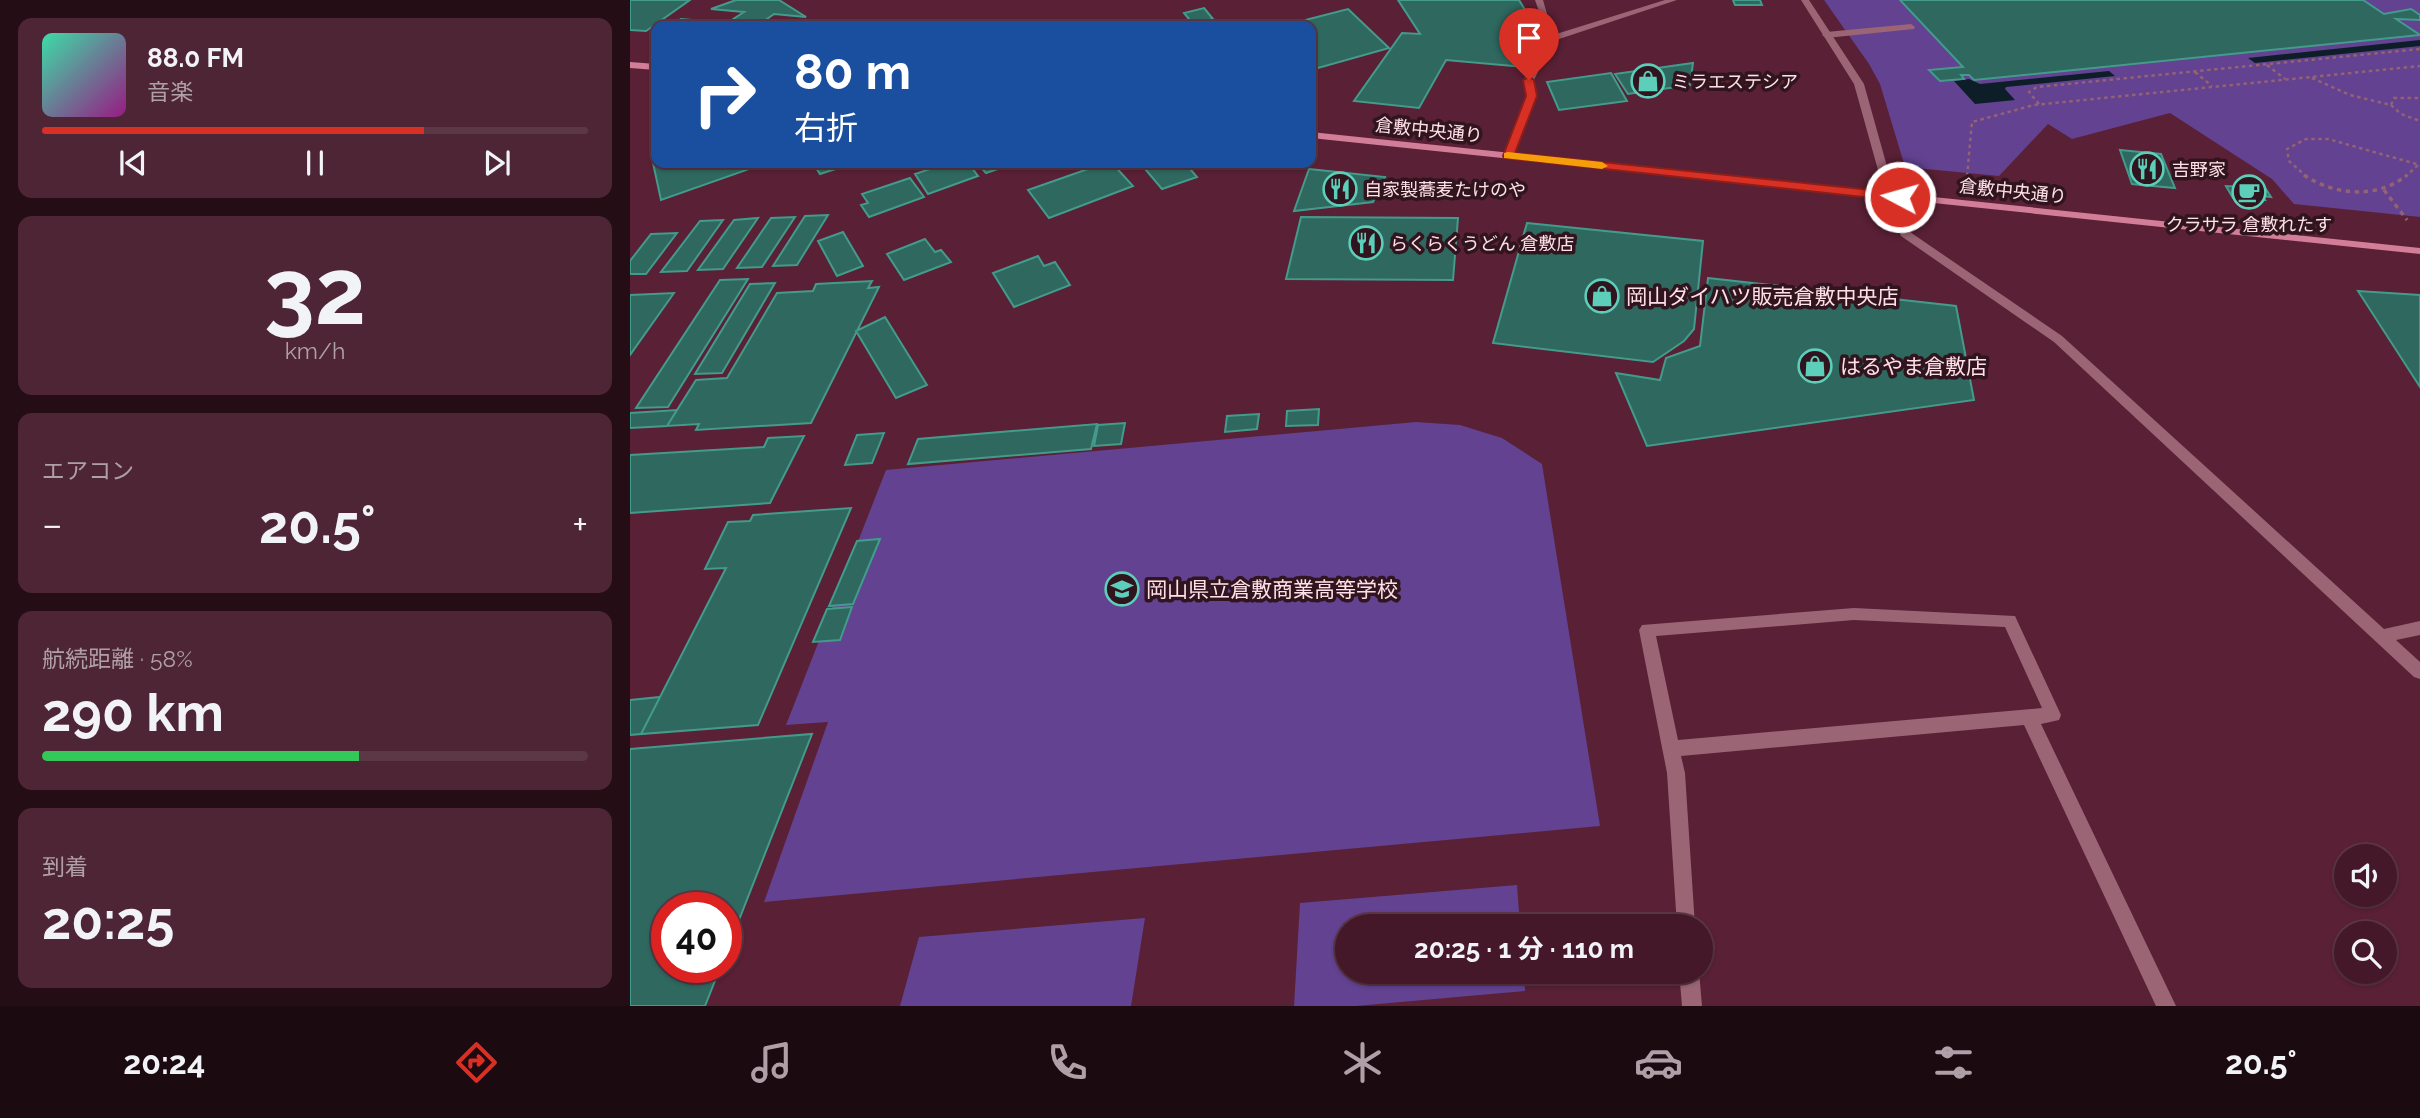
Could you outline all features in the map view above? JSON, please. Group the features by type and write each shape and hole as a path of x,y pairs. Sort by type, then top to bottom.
{"street":[{"path":"1508,156 1531,96 1529,80 1549,39 1549,29 1539,0"},
{"path":"1549,39 1674,0"},
{"path":"1805,0 1859,84 1883,170 1882,195"},
{"path":"1826,35 1911,27"},
{"path":"630,65 651,67"},
{"name":"倉敷中央通り","path":"1316,136 2420,251"},
{"path":"1900,197 1900,223 1905,234 2058,339 2420,672"},
{"path":"1670,749 2053,715 2010,621 1854,614 1647,630 1670,749 1676,773 1685,914"},
{"path":"2382,636 2420,628"},
{"path":"2029,717 2166,1006"},
{"path":"1690,984 1692,1006"}],"path":[{"path":"2040,105 2029,92 2036,87 2420,50"},
{"path":"2267,64 2285,79"},
{"path":"1967,179 1972,122 2040,105 2420,66"},
{"path":"2195,72 2213,87"},
{"path":"2310,77 2350,97 2391,104 2401,114 2420,121"},
{"path":"2391,104 2399,97 2420,98"},
{"path":"2319,139 2337,141 2419,165 2384,190 2354,192 2315,181 2293,167 2287,149 2297,142 2319,139"},
{"path":"2384,190 2409,223"}],"shaded area":[{"path":"1824,0 2420,0 2420,217 2294,204 2272,179 2170,113 2072,139 2048,124 1999,176 1905,167 1880,84"},
{"path":"1416,422 1460,425 1502,438 1542,464 1600,826 764,902 828,722 786,725 886,470"},
{"path":"1517,885 1519,914 1335,914 1335,984 1525,984 1525,991 1356,1006 1294,1006 1300,903"},
{"path":"1145,918 1131,1006 900,1006 919,937"}],"water":[{"path":"2420,40 2420,46 2255,63 2248,58"},
{"path":"2109,71 2115,76 2006,87 2015,100 1975,104 1954,81 1969,79 1980,84"}],"building":[{"path":"630,0 690,0 660,21 651,21 651,27 646,31 630,30"},
{"path":"736,0 779,0 806,17 774,14 764,21 730,21 744,12 711,9"},
{"path":"1398,0 1519,0 1537,29 1524,67 1446,60 1419,108 1354,101 1402,33 1420,34"},
{"path":"1733,0 1760,0 1762,5 1735,5"},
{"path":"1900,0 2363,0 2384,14 2411,9 2420,15 2420,20 2396,19 2420,35 1974,80 1969,75 1961,75 1964,79 1940,81 1929,70 1963,67"},
{"path":"1204,8 1213,19 1191,21 1184,13"},
{"path":"1348,9 1389,48 1316,69 1316,21 1301,21"},
{"path":"1693,63 1690,85 1628,94 1615,74"},
{"path":"1611,73 1627,101 1559,110 1547,82"},
{"name":"吉野家","path":"2120,150 2161,154 2175,188 2132,184"},
{"path":"654,168 752,168 661,200"},
{"path":"816,168 839,168 820,174"},
{"path":"933,168 972,168 978,176 928,194 915,174"},
{"path":"982,168 1000,168 986,173"},
{"path":"1091,168 1117,168 1133,186 1049,218 1028,190"},
{"path":"1144,168 1189,168 1197,177 1162,189"},
{"name":"自家製蕎麦たけのや","path":"1309,169 1385,177 1373,202 1294,211"},
{"path":"910,178 924,197 869,217 861,205 868,203 862,194"},
{"name":"クラサラ 倉敷れたす","path":"2248,182 2262,183 2271,197 2262,196 2265,200 2233,198 2226,186 2246,187 2244,184 2250,184"},
{"path":"828,215 797,265 773,266 805,216"},
{"path":"795,217 762,267 737,268 771,218"},
{"path":"1301,217 1458,218 1453,280 1286,279"},
{"path":"758,218 723,269 698,270 734,220"},
{"path":"723,220 687,271 661,272 700,221"},
{"name":"岡山ダイハツ販売倉敷中央店","path":"1527,223 1703,241 1694,329 1684,341 1653,362 1493,343"},
{"path":"843,232 863,266 837,276 818,241"},
{"path":"677,233 646,274 630,274 630,261 651,234"},
{"path":"925,239 935,252 941,250 951,262 904,280 887,254"},
{"path":"1038,256 1044,266 1055,262 1070,285 1014,307 993,273"},
{"name":"はるやま倉敷店","path":"1708,278 1956,306 1974,400 1647,446 1616,373 1660,380 1666,358 1700,346"},
{"path":"748,279 668,407 636,408 720,280"},
{"path":"872,281 868,288 879,287 811,423 696,430 699,424 667,426 696,380 727,378 777,293 813,291 816,284"},
{"path":"775,283 722,373 695,374 750,284"},
{"path":"2358,291 2420,295 2420,387"},
{"path":"674,293 630,355 630,295"},
{"path":"885,317 927,385 896,398 856,331"},
{"path":"1319,409 1318,425 1286,426 1287,411"},
{"path":"677,410 667,426 630,428 630,413"},
{"path":"1259,414 1257,429 1225,432 1227,416"},
{"path":"1125,423 1121,444 1094,446 1098,425"},
{"path":"1097,424 1091,449 908,464 918,439"},
{"path":"884,433 872,463 845,465 857,435"},
{"path":"804,436 770,503 630,513 630,455 764,447 768,438"},
{"path":"851,508 758,725 641,734 726,568 705,569 728,522 750,521 753,515"},
{"path":"880,539 853,604 829,606 857,541"},
{"path":"852,607 840,640 813,642 827,609"},
{"path":"660,697 641,734 630,735 630,700"},
{"path":"812,734 742,912 742,892 651,892 651,983 714,983 705,1006 630,1006 630,749"}],"slow traffic":[{"path":"1508,156 1602,166"}],"place":[{"name":"ミラエステシア","path":"1648,81"},
{"name":"吉野家","path":"2147,169"},
{"name":"自家製蕎麦たけのや","path":"1340,189"},
{"name":"クラサラ 倉敷れたす","path":"2249,192"},
{"name":"らくらくうどん 倉敷店","path":"1366,243"},
{"name":"岡山ダイハツ販売倉敷中央店","path":"1602,296"},
{"name":"はるやま倉敷店","path":"1815,366"},
{"name":"岡山県立倉敷商業高等学校","path":"1122,589"}],"route":[{"path":"1529,80 1531,96 1508,156 1900,197"}]}
